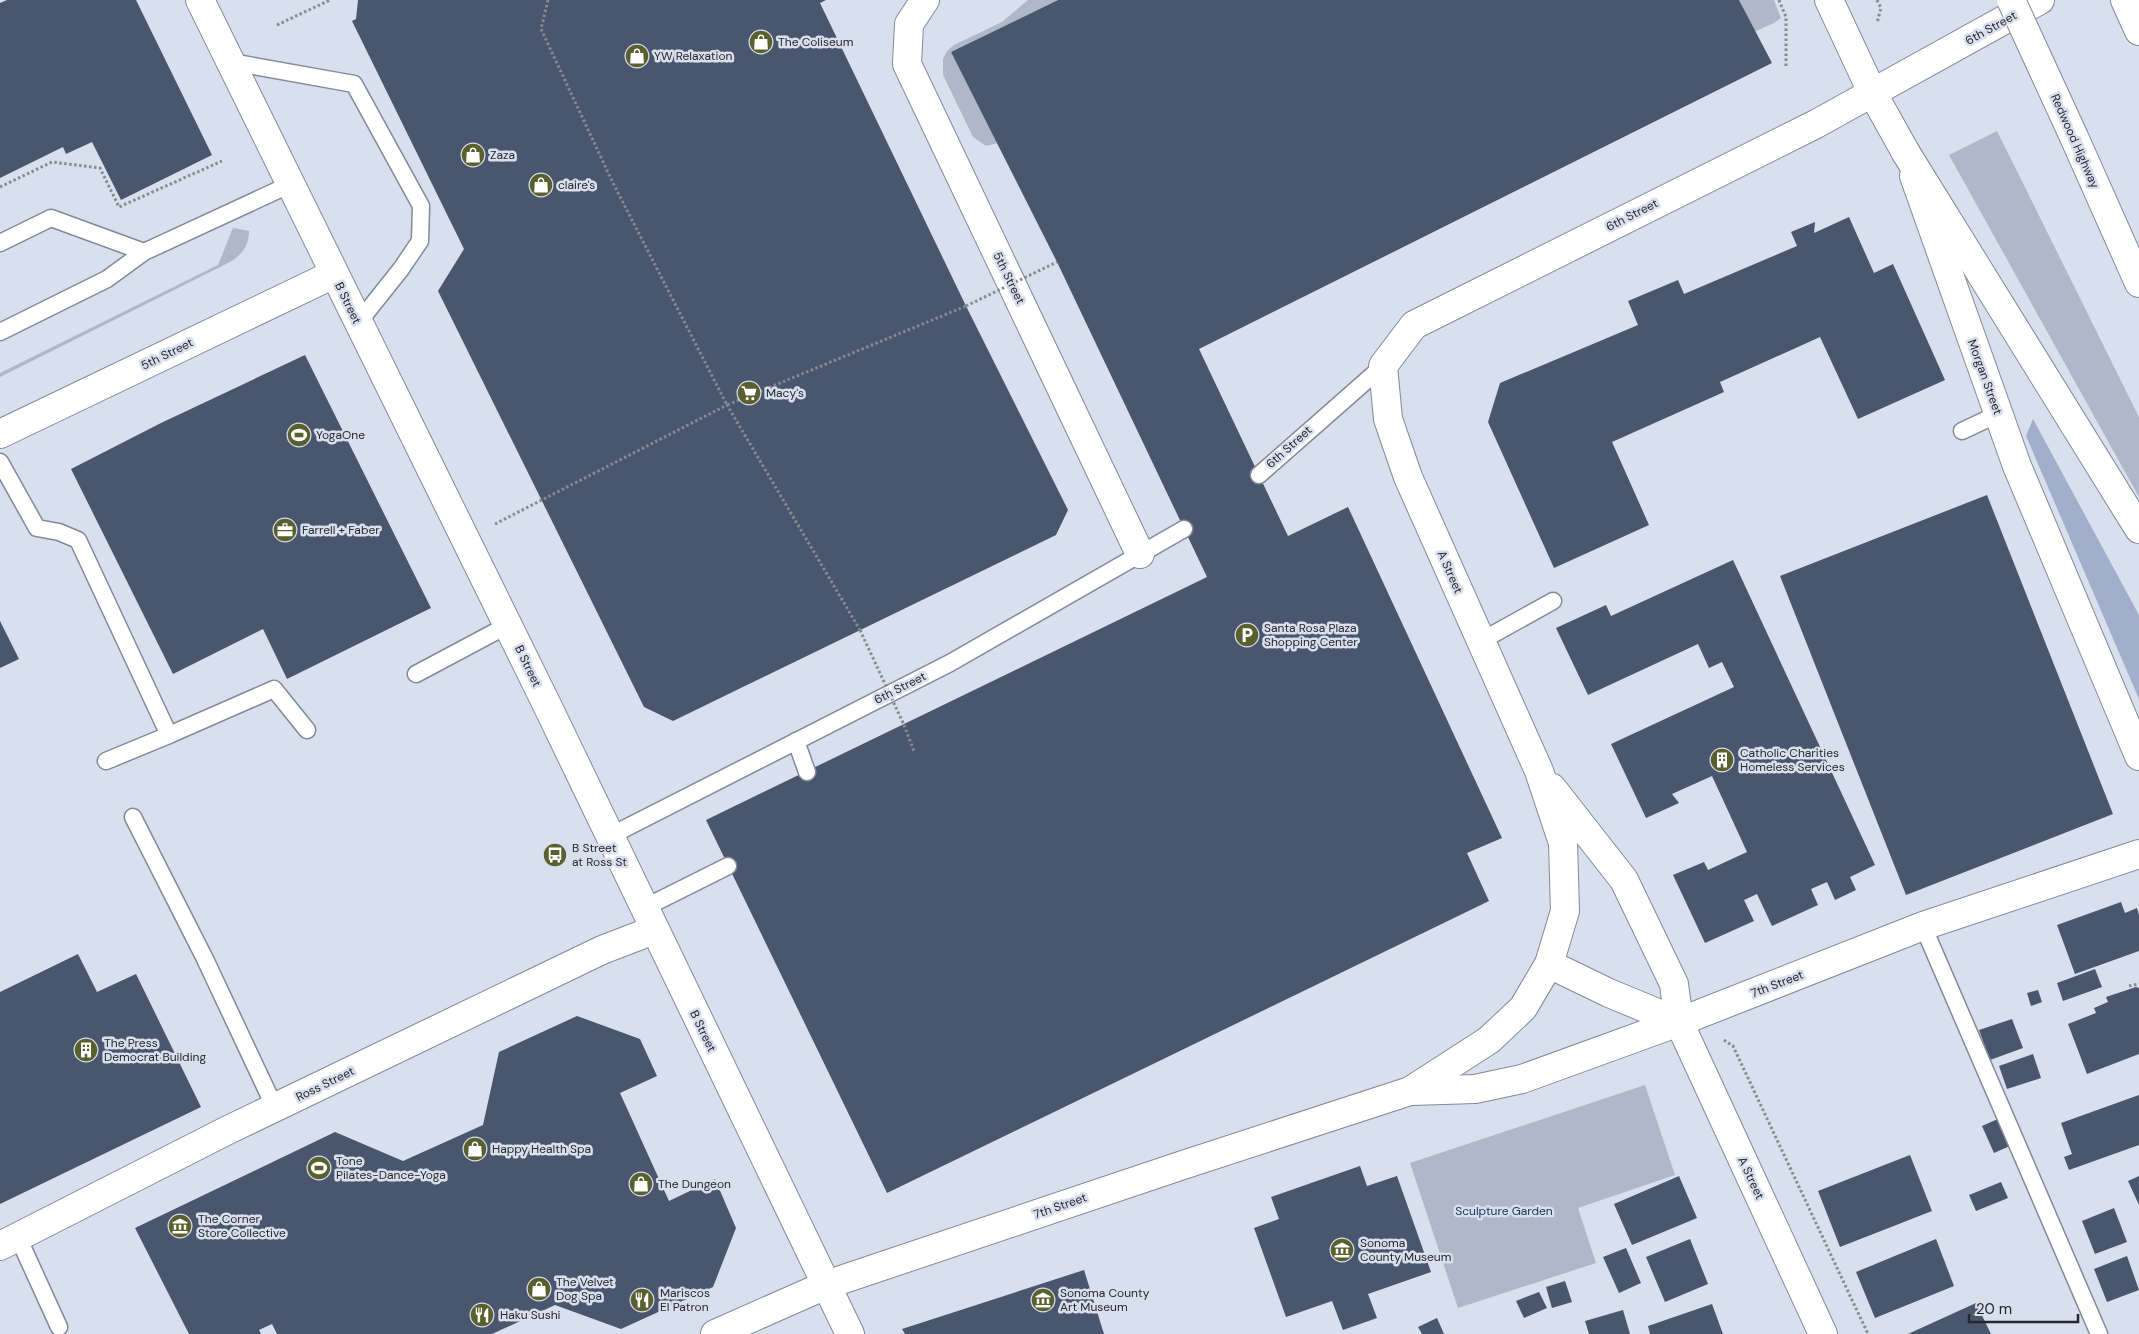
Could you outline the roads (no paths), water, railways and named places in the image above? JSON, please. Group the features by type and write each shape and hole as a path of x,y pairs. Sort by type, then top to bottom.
{"main road":[{"name":"B Street","path":"200,0 508,625 850,1334"},
{"name":"5th Street","path":"925,0 910,24 907,64 1140,554"},
{"name":"Morgan Street","path":"1829,0 1872,92 1906,153 2017,466 2139,756"},
{"name":"Redwood Highway","path":"2011,0 2139,283"},
{"name":"6th Street","path":"1383,366 1414,325 1816,124 2040,0"},
{"path":"2125,0 2139,31"},
{"path":"1906,153 2139,529"},
{"name":"5th Street","path":"0,434 334,274"},
{"name":"A Street","path":"1383,366 1388,419 1408,477 1539,771 1563,843 1565,911 1549,964"},
{"name":"A Street","path":"1539,771 1624,880 1674,984 1679,1022 1823,1334"},
{"name":"7th Street","path":"716,1334 826,1285 1184,1164 1410,1092 1474,1089 1522,1079 1679,1022 1923,926 2139,854"},
{"name":"Ross Street","path":"9,1242 228,1130 602,950 649,919"},
{"path":"1549,964 1609,993 1679,1022"},
{"name":"7th Street","path":"1410,1092 1489,1040 1524,1008 1549,964"}],"lane":[{"path":"231,62 354,84 421,206 420,241 401,269 358,323"},
{"path":"0,332 107,278 144,252 291,184"},
{"path":"0,243 51,218 144,252"},
{"name":"6th Street","path":"1259,475 1383,366"},
{"path":"1962,431 1998,414"},
{"path":"0,462 37,528 60,532 78,540 169,735"},
{"name":"6th Street","path":"610,836 950,663 1184,529"},
{"path":"1481,641 1553,601"},
{"path":"416,674 508,625"},
{"path":"106,762 274,689 307,730"},
{"path":"796,741 807,772"},
{"path":"133,817 205,959 276,1108"},
{"path":"649,919 728,866"},
{"path":"1923,926 2099,1334"},
{"path":"9,1242 59,1327"}],"place":[{"name":"The Coliseum","path":"761,42"},
{"name":"YW Relaxation","path":"637,56"},
{"name":"Zaza","path":"473,155"},
{"name":"claire's","path":"541,185"},
{"name":"Macy's","path":"749,393"},
{"name":"YogaOne","path":"299,435"},
{"name":"Farrell + Faber","path":"285,530"},
{"name":"Santa Rosa Plaza Shopping Center","path":"1247,635"},
{"name":"Catholic Charities Homeless Services","path":"1722,760"},
{"name":"B Street at Ross St","path":"555,855"},
{"name":"The Press Democrat Building","path":"86,1050"},
{"name":"Happy Health Spa","path":"475,1149"},
{"name":"Tone Pilates-Dance-Yoga","path":"319,1168"},
{"name":"The Dungeon","path":"641,1184"},
{"name":"The Corner Store Collective","path":"180,1226"},
{"name":"Sonoma County Museum","path":"1342,1250"},
{"name":"The Velvet Dog Spa","path":"539,1289"},
{"name":"Mariscos El Patron","path":"642,1300"},
{"name":"Sonoma County Art Museum","path":"1043,1300"},
{"name":"Haku Sushi","path":"482,1315"}],"park label":[{"name":"Sculpture Garden","path":"1504,1211"}]}
